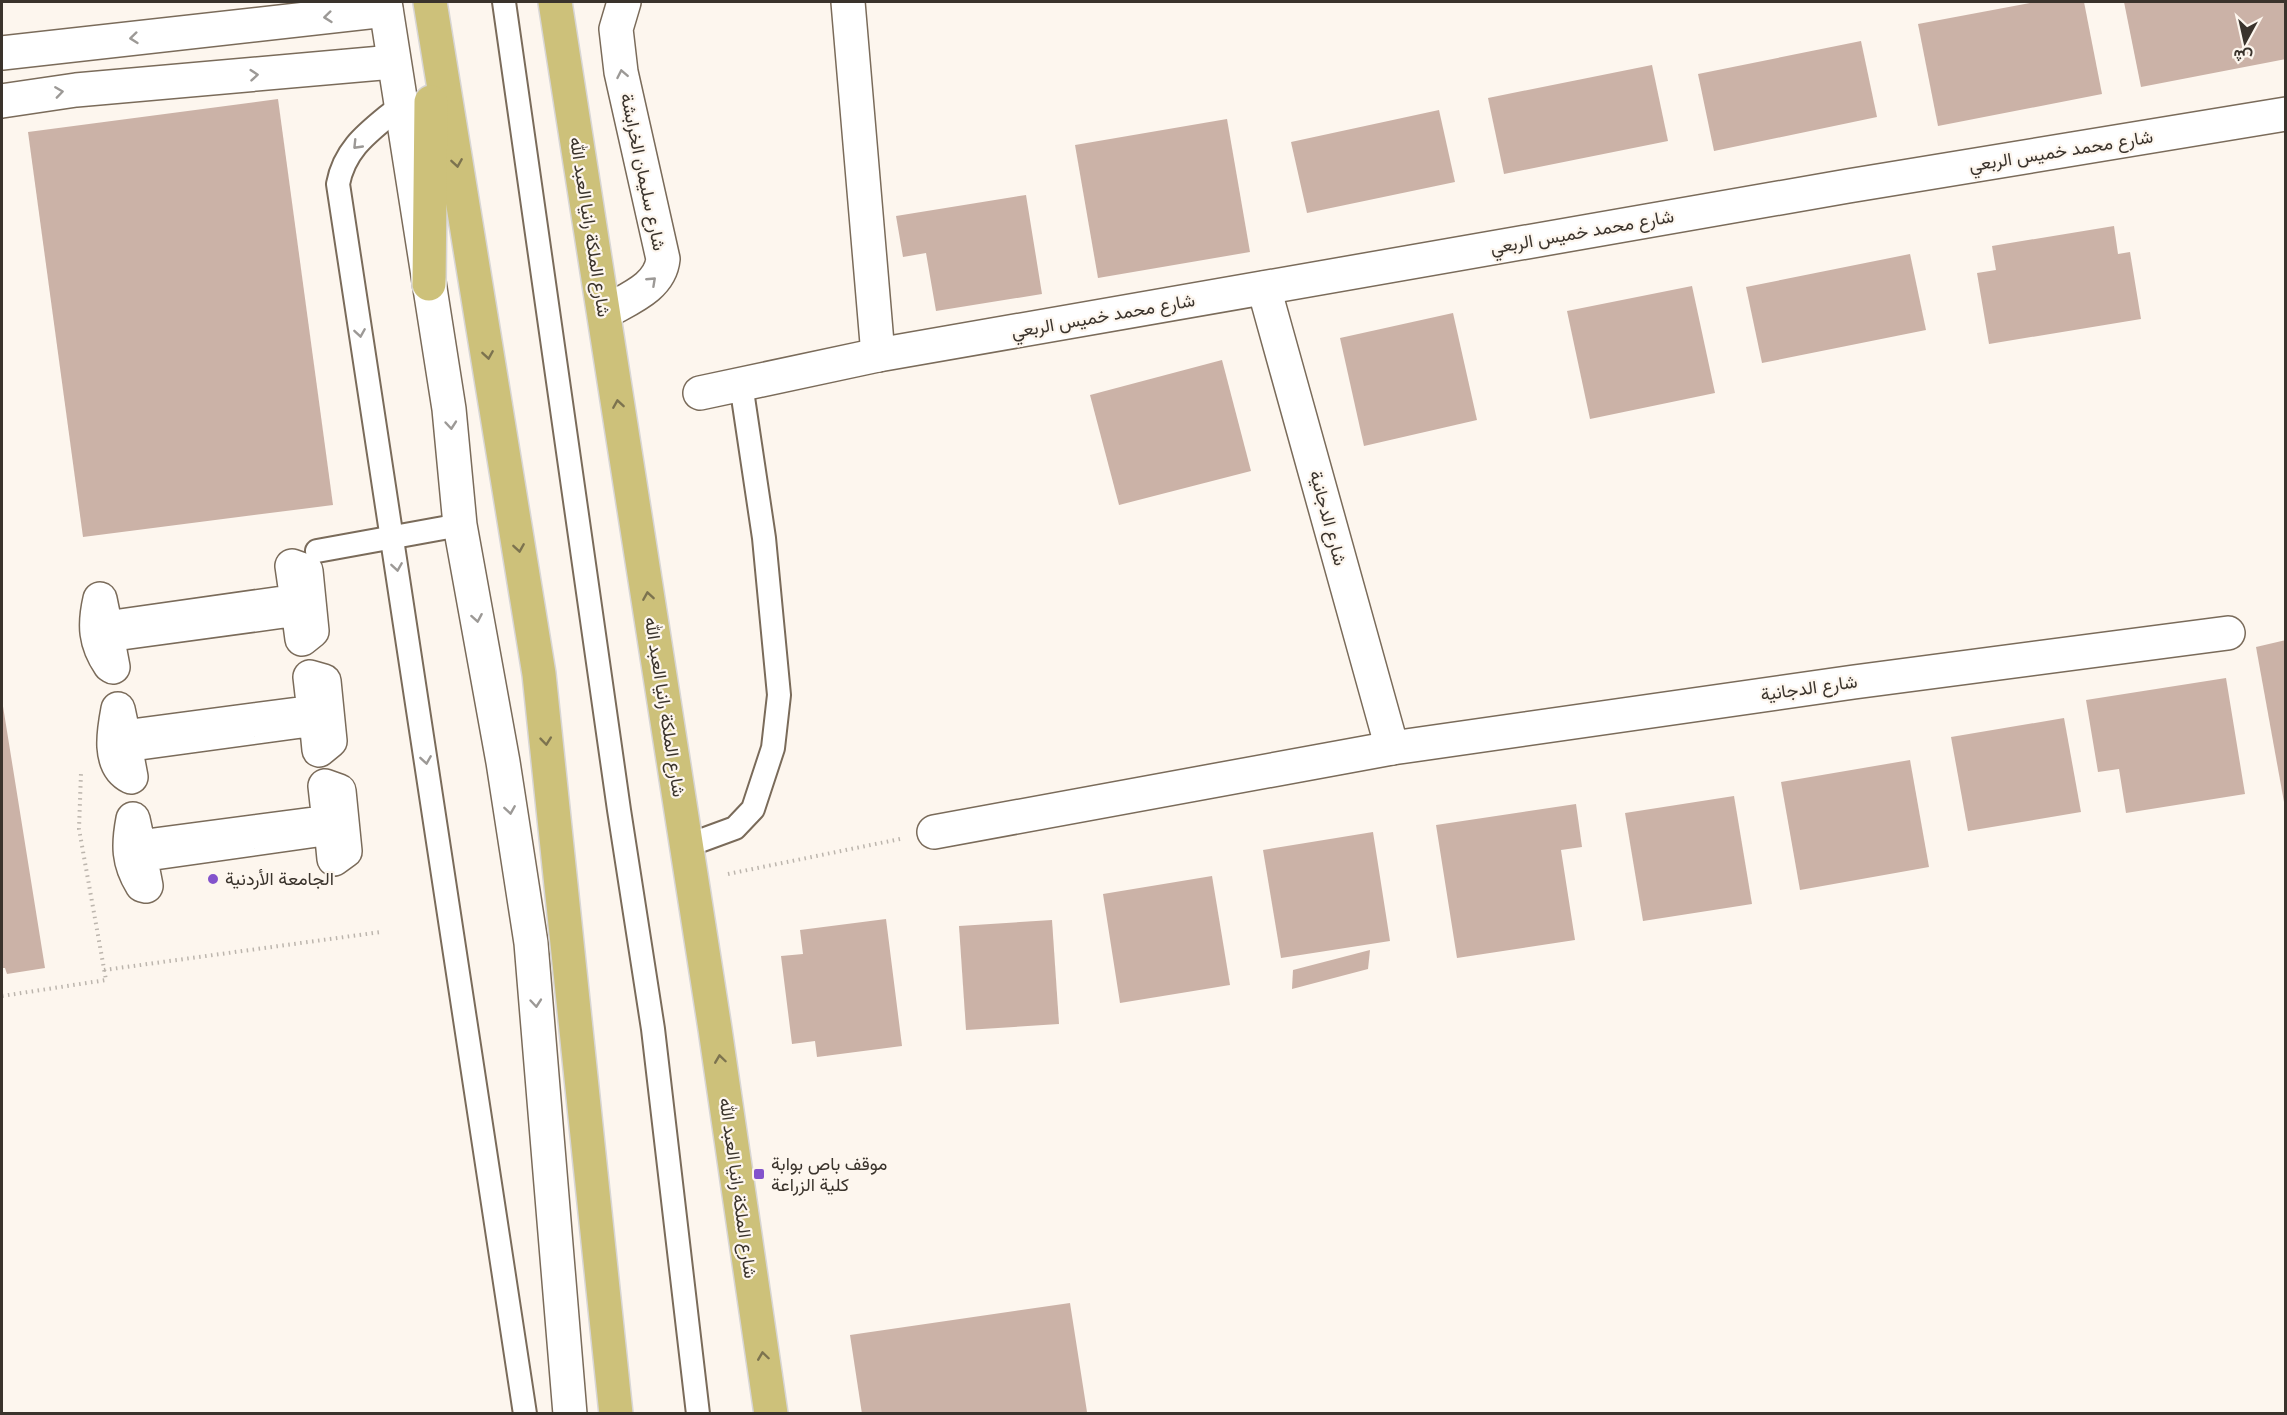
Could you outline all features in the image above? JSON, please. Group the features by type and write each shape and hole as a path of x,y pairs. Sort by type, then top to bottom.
{"main road":[{"name":"شارع الملكة رانيا العبد الله","path":"555,2 692,882 771,1413"},
{"path":"429,284 431,7"},
{"path":"431,7 539,674 616,1413"}],"street":[{"name":"شارع سليمان الخرابشة","path":"604,313 656,281 663,259 621,72 616,29 624,2"},
{"path":"848,2 878,355"},
{"path":"2,53 385,6 449,409 460,525 503,762 531,944 570,1413"},
{"path":"2,101 76,90 393,62"},
{"name":"شارع محمد خميس الربعي","path":"700,393 878,355 1836,188 2286,114"},
{"name":"شارع الدجانية","path":"1264,288 1392,748"},
{"path":"292,566 306,571 312,631 302,639 298,609 107,635 113,666 110,665 99,647 96,623 100,599 106,628 297,602 292,566"},
{"name":"شارع الدجانية","path":"934,831 1392,748 1865,680 2228,633"},
{"path":"310,676 324,681 330,741 319,750 316,719 125,745 131,777 127,775 116,756 114,733 117,709 124,737 314,712 310,676"},
{"path":"325,786 339,791 345,851 334,859 331,828 140,855 146,886 142,885 132,866 129,843 133,819 139,847 329,822 325,786"}],"lane":[{"path":"504,2 619,810 653,1029 698,1413"},
{"path":"400,106 355,146 341,168 338,184 525,1413"},
{"path":"686,846 735,828 753,809 768,767 776,727 779,695 764,538 741,384"},
{"path":"317,551 460,525"}],"path":[{"path":"2,996 106,980 80,829 81,761"},
{"path":"692,882 934,831"},
{"path":"104,970 381,932"}],"building":[{"path":"2035,2 2084,2 2102,94 1938,126 1918,24"},
{"path":"2124,2 2286,2 2286,59 2141,87"},
{"path":"1861,41 1877,117 1714,151 1698,74"},
{"path":"1652,65 1668,141 1504,174 1488,98"},
{"path":"278,99 333,505 83,537 28,132"},
{"path":"1439,110 1455,182 1307,213 1291,142"},
{"path":"1227,119 1250,252 1098,278 1075,145"},
{"path":"1026,195 1042,294 936,311 926,253 903,257 896,216"},
{"path":"2114,226 2118,254 2130,252 2141,319 1989,344 1977,273 1996,270 1992,246"},
{"path":"1910,254 1926,330 1762,363 1746,287"},
{"path":"1692,286 1715,393 1590,419 1567,311"},
{"path":"1453,313 1477,420 1364,446 1340,338"},
{"path":"1222,360 1251,471 1119,505 1090,395"},
{"path":"2286,640 2286,802 2284,802 2256,647"},
{"path":"2226,678 2245,794 2126,813 2119,769 2098,772 2086,700"},
{"path":"2,700 45,968 7,974 5,968 2,968"},
{"path":"2064,718 2081,812 1968,831 1951,737"},
{"path":"1910,760 1929,867 1800,890 1781,782"},
{"path":"1734,796 1752,904 1643,921 1625,813"},
{"path":"1576,804 1582,847 1561,850 1575,940 1457,958 1436,825"},
{"path":"1373,832 1390,941 1281,958 1263,850"},
{"path":"1212,876 1230,985 1120,1003 1103,894"},
{"path":"886,919 902,1046 817,1057 815,1041 792,1044 781,956 803,954 800,930"},
{"path":"1052,920 1059,1024 966,1030 959,926"},
{"path":"1370,950 1368,969 1292,989 1293,970"},
{"path":"1070,1303 1087,1412 862,1414 850,1335"}],"place":[{"name":"الجامعة الأردنية","path":"213,879"},
{"name":"موقف باص بوابة كلية الزراعة","path":"759,1174"}]}
